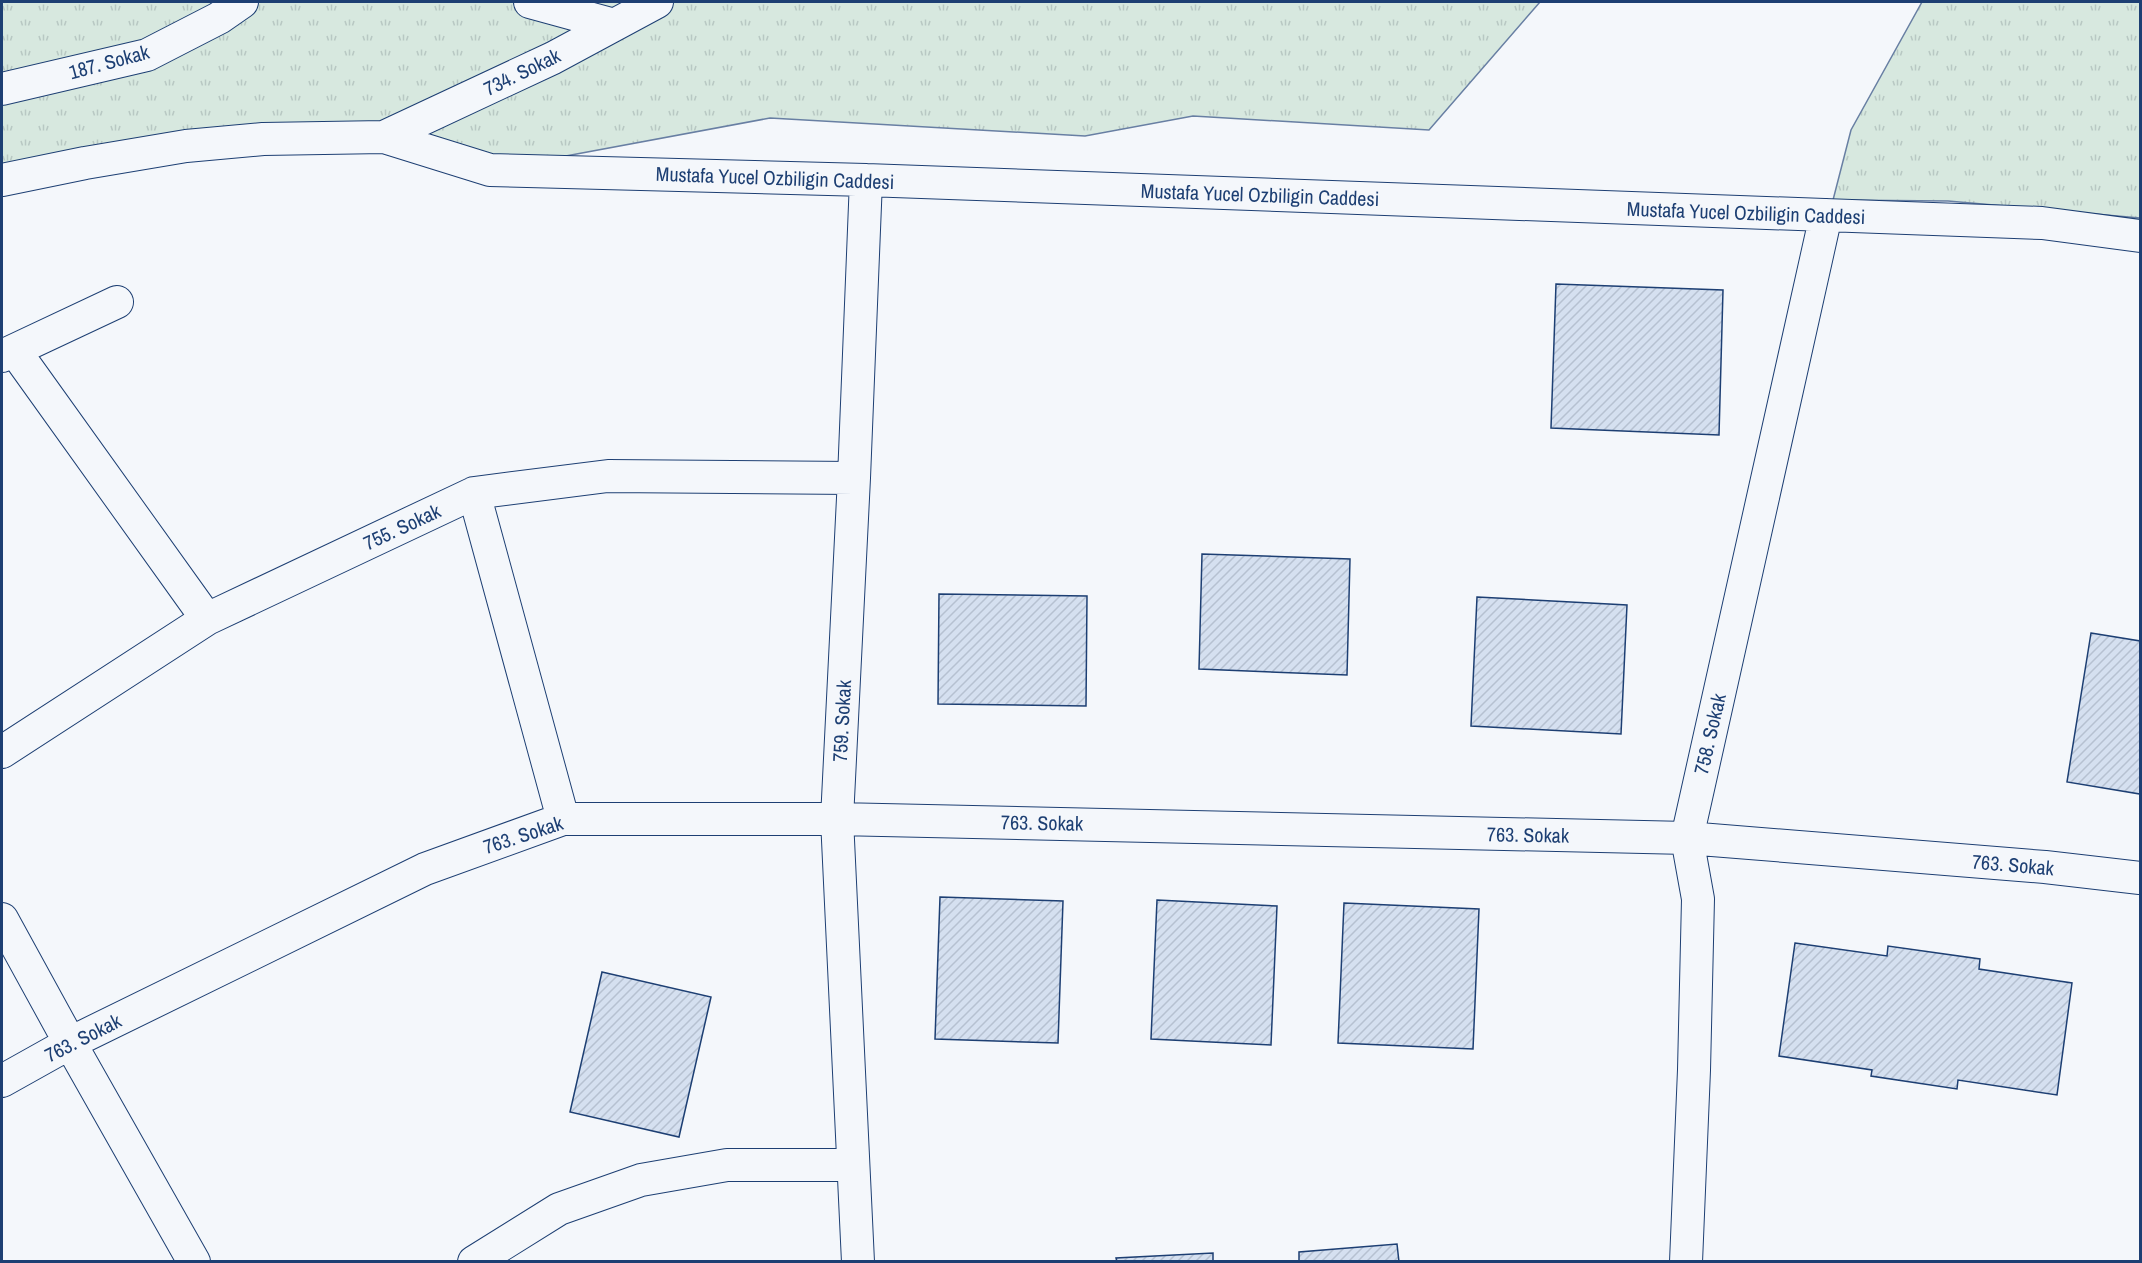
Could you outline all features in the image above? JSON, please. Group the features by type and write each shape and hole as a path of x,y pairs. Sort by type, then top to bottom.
{"street":[{"name":"187. Sokak","path":"2,89 147,55 219,18 242,2"},
{"path":"530,2 614,25"},
{"name":"734. Sokak","path":"384,137 553,58 657,2"},
{"path":"2,180 186,146 263,139 384,137"},
{"name":"Mustafa Yucel Ozbiligin Caddesi","path":"384,137 490,170 866,180 2042,223 2140,236"},
{"name":"759. Sokak","path":"858,1262 837,819 866,180"},
{"name":"758. Sokak","path":"1686,1262 1698,900 1687,838 1826,215"},
{"path":"117,302 8,354 207,619"},
{"name":"755. Sokak","path":"2,752 207,619 474,493 608,476 854,478"},
{"path":"474,493 563,819"},
{"name":"763. Sokak","path":"2,1081 70,1043 425,869 563,819 837,819 1687,838 2033,866 2140,878"},
{"path":"2,919 194,1262"},
{"path":"474,1262 559,1209 640,1180 727,1165 852,1164"}],"green space":[{"path":"2,2 1540,2 1429,130 1193,116 1085,136 770,118 490,170 384,137 2,180"},
{"path":"1922,2 2140,2 2140,218 1948,201 1833,200 1851,130"}],"building":[{"path":"1556,284 1723,290 1719,435 1551,428"},
{"path":"1202,554 1350,559 1347,675 1199,669"},
{"path":"939,594 1087,596 1086,706 938,704"},
{"path":"1477,597 1627,605 1621,734 1471,726"},
{"path":"2091,633 2140,641 2140,794 2067,782"},
{"path":"940,897 1063,901 1058,1043 935,1039"},
{"path":"1157,900 1277,906 1271,1045 1151,1039"},
{"path":"1344,903 1479,909 1473,1049 1338,1043"},
{"path":"1795,943 1887,956 1888,946 1980,959 1979,969 2072,983 2057,1095 1958,1080 1957,1089 1871,1076 1872,1070 1779,1056"},
{"path":"602,972 711,997 679,1137 570,1112"},
{"path":"1397,1244 1399,1262 1299,1262 1299,1252"},
{"path":"1213,1253 1213,1262 1117,1262 1116,1258"}]}
